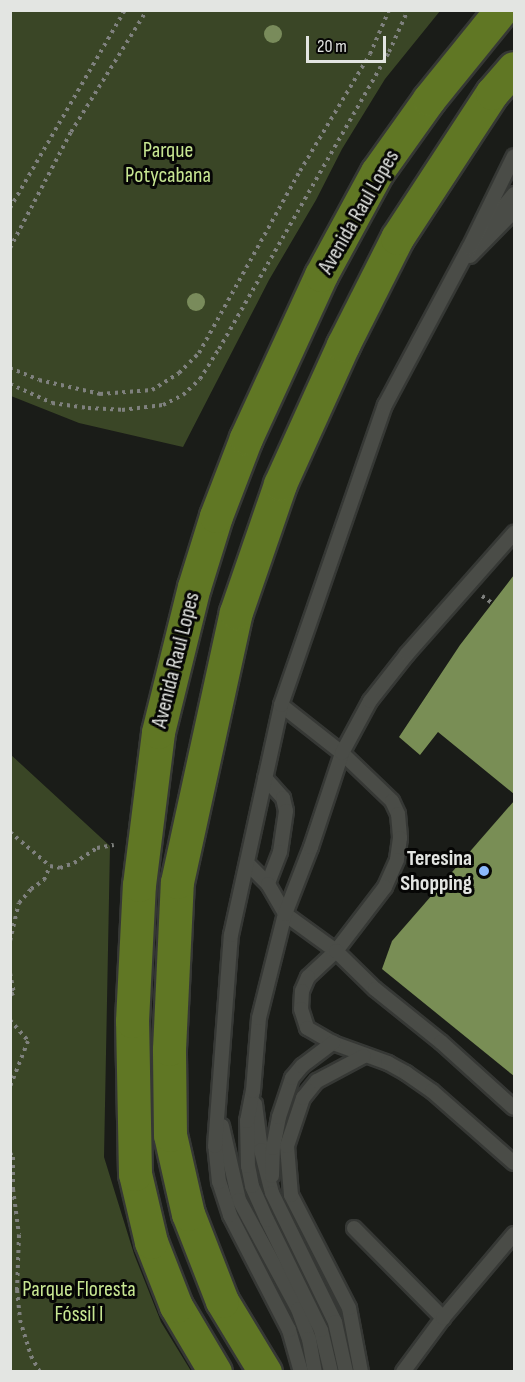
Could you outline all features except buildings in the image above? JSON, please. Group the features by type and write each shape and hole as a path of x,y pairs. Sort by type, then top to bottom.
{"main road":[{"name":"Avenida Raul Lopes","path":"215,1371 172,1296 151,1242 135,1174 132,1021 143,845 158,732 172,670 216,516 246,438 321,275 377,172 429,99 501,10"},
{"name":"Avenida Raul Lopes","path":"265,1371 218,1291 188,1214 170,1135 169,1049 179,871 236,612 280,484 343,345 397,238 492,93 514,68"}],"lane":[{"path":"301,1371 289,1330 230,1215 219,1182 215,1146 231,935 281,705 385,405 460,266 514,156"},
{"path":"494,200 514,174"},
{"path":"469,248 514,194"},
{"path":"460,266 514,211"},
{"path":"331,1371 321,1330 311,1304 252,1186 245,1146 260,1018 285,914 311,847 342,753 370,701 407,654 514,533"},
{"path":"281,705 342,753 392,801 398,814 400,838 397,860 385,887 336,951 308,977 302,991 301,1009 308,1028 333,1043 388,1063 432,1091 514,1162"},
{"path":"265,778 283,798 286,811 280,852 268,884"},
{"path":"247,863 268,884 285,914 336,951 375,989 441,1042 514,1108"},
{"path":"272,1193 273,1148 285,1092 292,1078 302,1066 333,1043"},
{"path":"361,1371 349,1308 291,1195 287,1146 303,1098 317,1081 364,1056"},
{"path":"253,1091 261,1150 272,1193 293,1240 323,1291 335,1322 346,1371"},
{"path":"218,1100 226,1147 239,1200 298,1310 309,1339 315,1371"},
{"path":"354,1228 443,1318"},
{"path":"403,1371 443,1318 514,1234"}],"path":[{"path":"10,208 125,10"},
{"path":"10,248 70,132 147,10"},
{"path":"10,368 39,380 100,394 152,390 179,373 199,353 300,171 370,54 389,10"},
{"path":"10,384 52,403 88,408 122,410 163,405 183,395 200,378 219,349 388,52 408,10"},
{"path":"10,832 50,866 60,868 74,863 96,848 117,844 143,845"},
{"path":"10,941 19,903 31,889 44,880 50,866"},
{"path":"10,973 14,993 10,995"},
{"path":"10,1020 28,1041 10,1088"},
{"path":"10,1153 13,1156 13,1189 19,1235 17,1290 20,1320 32,1356 40,1371"}],"green space":[{"name":"Parque Potycabana","path":"10,11 440,11 385,79 342,149 316,200 269,280 183,447 79,423 11,396"},
{"name":"Parque Floresta Fóssil I","path":"10,754 110,846 104,1157 134,1254 161,1322 191,1371 11,1371"}],"place":[{"name":"Teresina Shopping","path":"484,871"}]}
